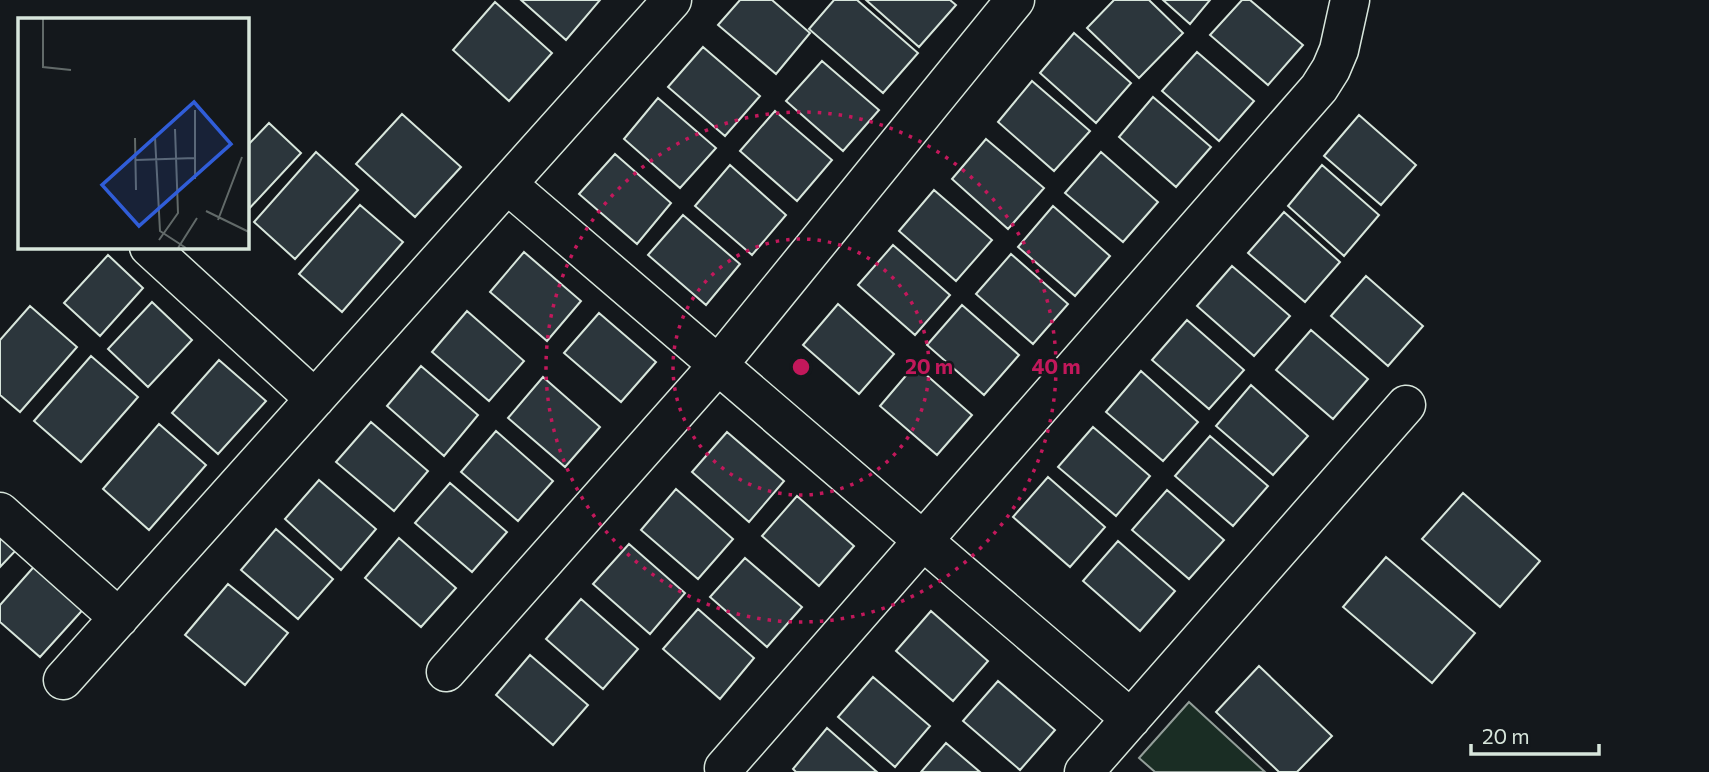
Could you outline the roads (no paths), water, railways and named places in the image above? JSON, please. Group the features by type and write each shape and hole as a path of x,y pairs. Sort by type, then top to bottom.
{"street":[{"path":"63,680 672,0"},
{"path":"446,672 718,365 1015,0"},
{"path":"724,768 1319,88 1339,50 1350,0"},
{"path":"507,184 1131,719"},
{"path":"150,248 315,398"},
{"path":"1084,772 1406,405"},
{"path":"0,512 119,618"}]}
